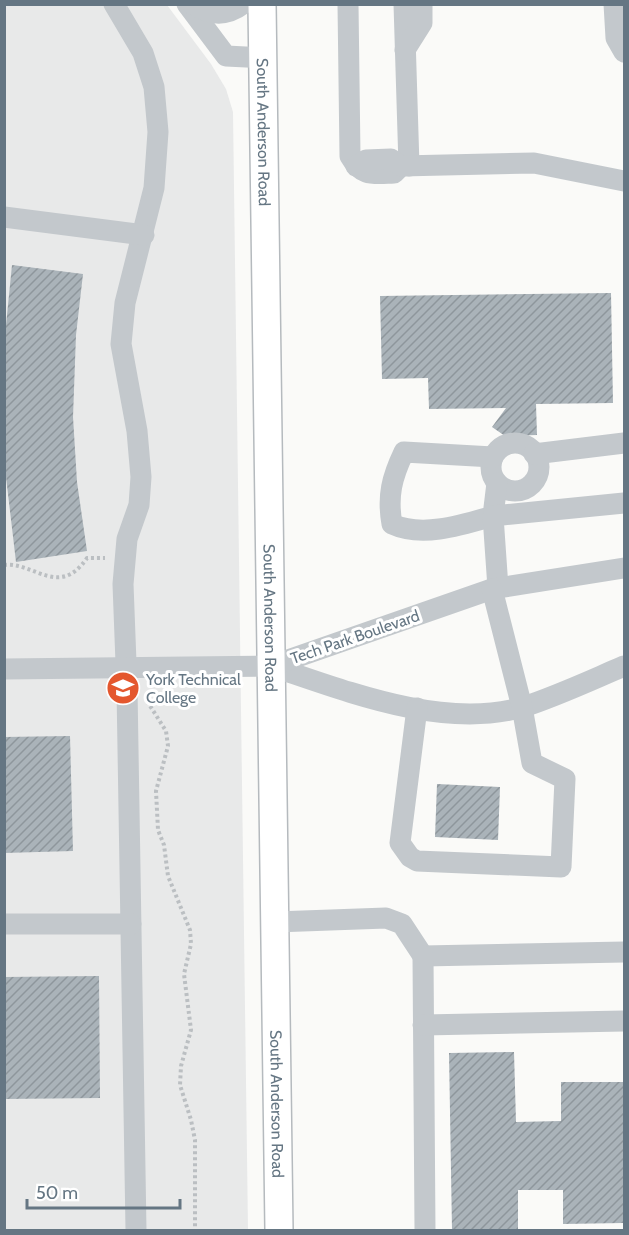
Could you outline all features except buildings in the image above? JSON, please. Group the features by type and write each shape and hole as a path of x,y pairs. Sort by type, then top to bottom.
{"main road":[{"name":"South Anderson Road","path":"262,4 279,1230"}],"street":[{"path":"114,4 142,53 154,87 158,132 154,188 125,303 121,344 137,431 141,477 139,505 126,539 123,585 127,668 136,1230"},
{"path":"187,4 226,56 264,58"},
{"path":"192,4 206,12 222,14 243,4"},
{"path":"348,4 350,156 356,166 368,174 394,173 405,166 534,163 624,181"},
{"path":"404,4 405,166"},
{"path":"405,51 422,23 422,4"},
{"path":"614,4 616,38 624,52"},
{"path":"4,217 144,235"},
{"path":"534,454 624,443"},
{"path":"417,708 400,843 403,850 417,861 561,867 565,778 532,763 522,707 495,589 500,515 497,483 491,468 493,457 502,448 516,444 530,448 539,468 537,476 533,483 519,491 500,515"},
{"path":"493,457 404,452 393,476 388,503 392,524 407,531 461,525 500,515 624,503"},
{"path":"497,483 503,488 519,491"},
{"name":"Tech Park Boulevard","path":"271,666 495,589 624,568"},
{"path":"4,669 271,666"},
{"name":"Tech Park Boulevard","path":"271,666 369,699 457,715 522,707 624,666"},
{"path":"275,922 386,918 402,924 423,956 425,1230"},
{"path":"4,924 131,924"},
{"path":"423,956 624,952"},
{"path":"423,1025 624,1021"}],"path":[{"path":"4,565 57,577 72,574 87,558 109,558"},
{"path":"142,695 166,731 168,746 156,791 156,812 168,876 185,912 190,930 190,944 184,974 191,1030 181,1066 180,1085 195,1140 195,1230"}],"shaded area":[{"name":"York Technical College","path":"5,5 167,5 211,64 226,89 233,112 248,1230 5,1230"}],"place":[{"name":"York Technical College","path":"123,688"}]}
